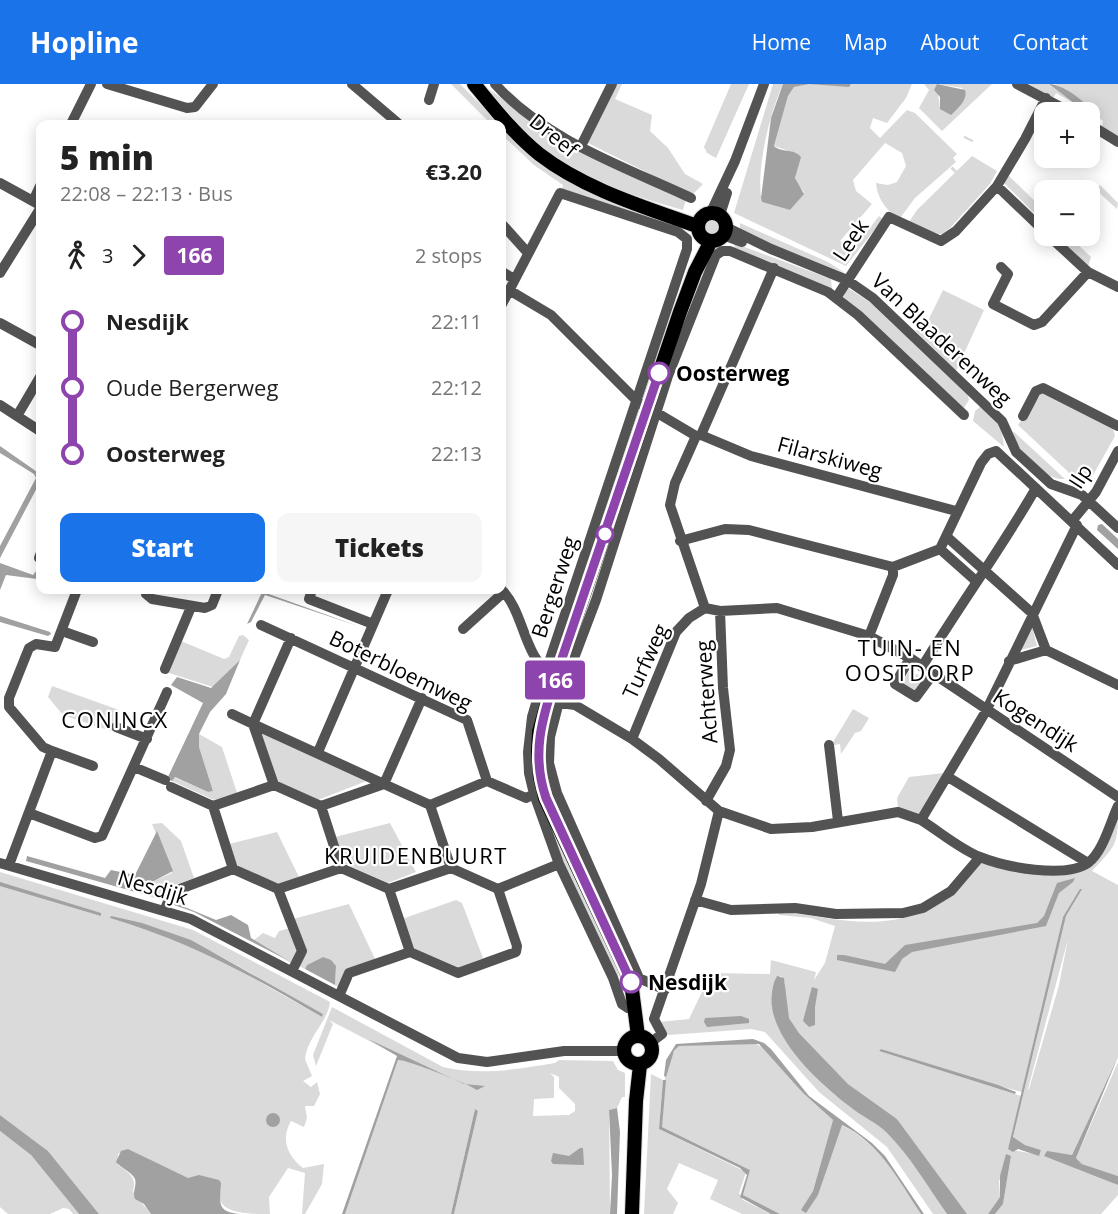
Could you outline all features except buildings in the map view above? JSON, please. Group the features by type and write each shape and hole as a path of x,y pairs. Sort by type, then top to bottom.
{"main road":[{"name":"Dreef","path":"474,84 504,120"},
{"name":"Dreef","path":"506,122 539,154 573,177 623,197 711,226"},
{"name":"Bergerweg","path":"640,1039 631,982 542,788 538,768 538,745 554,702 554,671 577,613 646,407 711,226"},
{"name":"Bergerweg","path":"621,962 628,1008 640,1039"},
{"path":"640,1039 651,1056 636,1064 626,1058 623,1051 640,1039"},
{"path":"632,1214 636,1064"}],"street":[{"path":"73,120 91,84"},
{"path":"107,84 187,108 195,107 213,84"},
{"path":"352,84 394,120"},
{"path":"429,100 434,84"},
{"path":"495,84 515,103 581,146 691,198"},
{"path":"581,146 612,84"},
{"path":"1017,84 1053,102"},
{"path":"711,226 761,88"},
{"path":"1034,221 997,186 1046,98"},
{"path":"1100,131 1118,142"},
{"path":"0,183 36,204"},
{"name":"Leek","path":"836,298 889,217 936,240 945,241 997,186"},
{"name":"Bergerweg","path":"536,238 560,193 678,232 688,240 587,625 562,690 554,702 549,751 553,781 639,978 665,990"},
{"path":"0,273 36,209"},
{"name":"Van Blaaderenweg","path":"711,226 847,280 887,310 1002,421 1013,449 1038,472 1052,484 1074,490 1118,528"},
{"path":"506,228 528,253"},
{"path":"506,297 536,238 513,234"},
{"path":"1060,246 1088,272 1118,287"},
{"name":"Van Blaaderenweg","path":"719,253 730,251 811,283 836,298 964,415"},
{"name":"Bergerweg","path":"554,671 646,407 719,253"},
{"path":"1001,267 1008,274 993,304 1034,325 1042,322 1088,272"},
{"path":"705,608 680,541 670,505 670,494 774,268"},
{"path":"506,274 514,279"},
{"path":"509,291 551,315 646,407 698,435"},
{"path":"1,326 36,343"},
{"path":"17,416 36,384"},
{"path":"1023,416 1036,391 1043,388 1118,426"},
{"path":"0,405 36,428"},
{"name":"Filarskiweg","path":"698,435 751,456 957,511"},
{"name":"Ilp","path":"921,820 986,711 1074,523 1118,451"},
{"path":"680,541 725,529 749,530 893,567 940,549 986,456 993,452 1000,452 1118,565"},
{"path":"922,667 976,581 1000,549 1036,488"},
{"path":"946,536 1032,613 1046,650"},
{"path":"940,549 976,581"},
{"path":"869,636 893,575 893,567"},
{"path":"76,594 55,647 36,644 29,648 8,702 11,711 43,747 93,766"},
{"path":"146,594 152,599 191,607 210,607 216,594"},
{"path":"311,594 309,599 373,624"},
{"path":"318,753 386,594"},
{"path":"463,629 498,594"},
{"path":"505,594 516,610 537,662 554,671"},
{"path":"165,669 191,607"},
{"name":"Kogendijk","path":"705,608 720,611 777,608 869,636 910,658 986,711 1118,797"},
{"name":"Turfweg","path":"632,740 676,632 689,618 705,608"},
{"name":"Achterweg","path":"706,801 726,766 730,750 723,688 720,611"},
{"name":"Bergerweg","path":"577,613 587,625"},
{"name":"Boterbloemweg","path":"261,625 467,720 488,781"},
{"path":"62,631 93,642"},
{"path":"274,785 253,724 291,638"},
{"path":"1009,661 1046,650 1118,685"},
{"path":"910,658 896,684 916,697 933,674"},
{"name":"Bergerweg","path":"574,660 554,671 542,683 529,736 529,773 534,794 559,864 613,978 622,1004 628,1008"},
{"path":"29,813 99,838 105,833 167,692"},
{"path":"134,767 213,806 274,785 321,806 384,784 422,698"},
{"path":"554,702 575,705 632,740 659,759 719,811 771,829 807,828 898,812 921,820 980,857 1056,872 1072,870 1088,863 1096,855 1118,806"},
{"path":"231,714 430,805 488,781 526,798 534,794"},
{"path":"116,727 147,739"},
{"path":"829,745 838,821"},
{"path":"4,864 29,813 52,751"},
{"path":"948,777 1088,863"},
{"path":"430,805 451,868"},
{"path":"213,806 232,870"},
{"path":"321,806 341,868"},
{"path":"640,1039 662,1034 654,1022 717,830 719,811"},
{"path":"695,900 731,910 795,908 836,914 903,913 923,908 951,891 980,857"},
{"name":"Nesdijk","path":"4,864 165,909 220,932 434,1047 463,1060 488,1062 564,1051 623,1051"},
{"path":"165,909 172,892 232,870 278,890 341,868 389,889 451,868 498,889 559,864"},
{"path":"389,889 410,952"},
{"path":"339,996 349,974 410,952 458,973 516,952 517,946 498,889"},
{"path":"278,890 302,951 292,971"}],"shaded area":[{"path":"451,84 460,84 496,120 487,120"},
{"path":"613,84 622,84 615,99 652,115 650,131 668,148 685,174 703,184 692,195 584,141"},
{"path":"731,84 749,84 716,158 707,153 704,147"},
{"path":"773,84 783,84 773,110 765,142 760,175 762,202 790,210 804,192 795,181 798,154 774,146 788,96 794,87 803,84 912,84 906,98 887,123 873,118 870,128 880,138 907,110 915,113 957,154 953,158 956,162 915,198 900,218 880,199 876,183 888,185 897,182 906,166 902,153 885,143 853,180 856,191 872,204 840,241 852,251 879,216 883,219 846,266 734,213"},
{"path":"783,84 809,84 794,87 788,96 774,146 795,152 801,157 795,178 804,194 790,210 762,202 761,198 771,118"},
{"path":"809,84 851,84 849,87"},
{"path":"924,84 937,84 992,84 942,131 919,108 929,90","holes":["937,84 963,88 940,109"]},
{"path":"937,84 965,90 964,100 951,115 940,109 940,97 934,90"},
{"path":"1029,84 1049,84 1075,102 1056,93 1053,98"},
{"path":"1049,84 1063,88 1083,102 1073,102"},
{"path":"1055,84 1118,84 1118,137 1100,126 1102,127 1103,121 1100,118 1100,102 1081,102"},
{"path":"489,89 533,122 686,199 683,210 619,190 559,160 518,127"},
{"path":"506,129 565,179 624,204 679,223 676,230 562,189 563,185 534,165 506,139"},
{"path":"972,156 997,171 990,184 950,228 938,234 909,222 917,210"},
{"path":"1007,174 1034,200 1034,213 1003,182"},
{"path":"1100,185 1118,203 1117,209 1100,194"},
{"path":"712,218 720,226 712,234 704,226"},
{"path":"740,223 828,262 845,273 740,233"},
{"path":"734,243 831,279 832,290 735,251"},
{"path":"1066,246 1079,246 1091,257 1088,267"},
{"path":"848,288 877,307 967,392 969,400 964,408 845,299 843,296"},
{"path":"943,290 984,310 956,371 915,330 923,331"},
{"path":"1043,391 1113,428 1115,436 1092,477 1086,476 1079,482 1018,425"},
{"path":"980,407 991,412 998,422 1004,447 973,421 975,411"},
{"path":"1013,431 1065,479 1049,475 1032,463 1019,447"},
{"path":"0,446 36,471 36,478 34,474 0,453"},
{"path":"36,478 36,490 0,558 0,546"},
{"path":"1102,524 1118,539 1118,549 1097,530 1098,525"},
{"path":"0,563 33,575 36,571 36,579 6,575 0,590"},
{"path":"261,594 269,594 358,626 265,595 251,622 247,624"},
{"path":"0,616 51,634 48,636 0,622"},
{"path":"1031,623 1037,646 1016,651"},
{"path":"243,635 249,640 240,660 213,687 169,673 181,641 224,659 229,657 239,636"},
{"path":"240,660 226,694 210,712 199,734 199,747 213,791 208,792 175,777 172,781 167,779 203,703 171,685 177,677 211,688"},
{"path":"910,670 924,679 916,691 902,682"},
{"path":"52,686 119,710 111,731 63,715 48,697"},
{"path":"853,709 869,718 861,731 855,733 841,754 840,744 834,745 833,742"},
{"path":"258,730 369,780 318,800 276,781"},
{"path":"199,734 222,747 237,793 214,800 172,781 174,777 208,792 213,791 199,747"},
{"path":"944,773 921,816 898,810 897,798 909,777"},
{"path":"544,811 618,969 619,984 569,879"},
{"path":"1118,815 1117,834 1113,846 1092,871 1118,885 1118,1057 1072,1155 1047,1152 1118,1185 1118,1195 1101,1214 995,1214 1003,1204 1011,1156 999,1181 1000,1197 988,1214 967,1214 897,1119 848,1084 799,1033 789,1018 785,1003 785,982 781,976 773,986 772,1004 779,1024 794,1052 827,1088 895,1141 947,1214 933,1214 887,1147 819,1092 765,1032 751,1029 668,1035 659,1022 689,1019 711,973 770,974 771,960 816,972 814,980 825,963 835,926 811,918 779,915 778,911 849,921 885,921 903,918 926,908 978,862 1055,874 1083,870 1095,859","holes":["1075,901 1066,916 1013,1137 1025,1145 1041,1150 1039,1155 1008,1149 1021,1096 879,1051 881,1049 972,1079 1022,1092 1063,917","1068,939 1059,985 1028,1089"]},
{"path":"162,823 181,841 194,878 165,889 161,900 146,895 152,882 172,873 152,824"},
{"path":"390,823 416,872 388,883 343,863 335,837"},
{"path":"157,831 173,871 152,882 146,895 26,861 27,856 105,878 111,870 135,875"},
{"path":"277,832 299,877 276,885 236,866 229,844"},
{"path":"0,872 193,930 330,1002 326,1016 309,1044 305,1059 312,1076 303,1081 311,1087 317,1082 320,1094 314,1106 305,1106 307,1118 304,1127 291,1121 286,1135 290,1153 303,1168 324,1164 322,1184 305,1214 302,1214 305,1173 288,1168 269,1197 270,1214 243,1213 227,1208 222,1203 219,1197 221,1188 197,1176 191,1179 176,1173 128,1149 118,1154 118,1165 131,1176 134,1182 133,1191 151,1214 99,1214 48,1151 0,1115","holes":["110,918 141,924 169,933 221,957 323,1014 322,1017 212,955 147,929"]},
{"path":"1075,878 1059,893 1046,926 912,952 902,959 895,972 837,960 837,955 844,955 885,964 905,945 1037,923 1044,916 1057,883"},
{"path":"0,882 101,913 101,916 0,886"},
{"path":"1082,889 1066,916 1013,1137 1025,1145 1041,1150 1039,1156 1018,1149 1013,1152 1008,1149 1063,917"},
{"path":"456,900 462,903 483,958 456,969 415,950 402,919"},
{"path":"175,903 216,920 231,915 248,925 251,938 289,961 194,912 174,905"},
{"path":"349,904 376,961 338,987 335,985 336,966 323,957 307,965 305,969 299,966 293,919"},
{"path":"111,916 142,923 191,940 323,1014 322,1017 270,987 194,949 110,918"},
{"path":"290,928 298,950 291,963 254,940 263,933 275,938 279,931"},
{"path":"323,957 331,960 336,966 335,985 305,969 307,965"},
{"path":"777,976 784,978 789,1018 799,1033 848,1084 897,1119 967,1214 947,1214 911,1162 887,1133 820,1082 791,1049 773,1013 772,994"},
{"path":"812,987 818,989 815,1025 809,1027 803,1021"},
{"path":"332,1007 443,1067 457,1070 499,1071 555,1063 559,1060 613,1061 618,1070 625,1073 625,1097 622,1097 617,1108 609,1110 610,1214 454,1214 478,1111 475,1109 451,1214 345,1214 398,1060 404,1059 329,1020 333,1024 316,1066 313,1055","holes":["550,1073 559,1077 559,1088 575,1104 575,1111 569,1115 533,1116 534,1099 554,1098 554,1077"]},
{"path":"741,1016 749,1019 749,1023 707,1027 704,1022 705,1018"},
{"path":"368,1039 451,1078 398,1060 345,1214 342,1214 397,1056"},
{"path":"753,1039 764,1043 771,1049 809,1096 872,1143 885,1156 924,1214 921,1214 896,1176 867,1141 842,1125 818,1195 806,1213 801,1210 813,1191 833,1120 803,1093 759,1044 679,1046 674,1051 666,1077 664,1076 666,1060 676,1044"},
{"path":"752,1042 768,1050 803,1093 833,1120 813,1191 801,1211 818,1195 841,1125 866,1141 877,1152 921,1214 780,1214 743,1195 750,1170 662,1127 666,1073 673,1054 679,1046"},
{"path":"881,1049 1016,1092 1015,1094 879,1051"},
{"path":"1118,1057 1076,1158 1082,1164 1118,1176 1118,1185 1044,1156 1047,1151 1072,1155"},
{"path":"1118,1062 1118,1176 1082,1164 1076,1158"},
{"path":"651,1074 663,1080 659,1129 746,1172 739,1193 743,1200 771,1214 742,1214 710,1199 718,1180 679,1163 667,1189 678,1203 673,1214 644,1214"},
{"path":"663,1080 666,1080 662,1127 750,1170 743,1195 780,1214 771,1214 740,1197 747,1175 740,1168 659,1129"},
{"path":"466,1084 485,1086 477,1090"},
{"path":"617,1108 620,1132 617,1214 610,1214 612,1175 609,1110"},
{"path":"475,1109 478,1111 454,1214 451,1214"},
{"path":"273,1113 278,1115 280,1120 278,1125 273,1127 268,1125 266,1120 268,1115"},
{"path":"0,1115 48,1151 99,1214 79,1214 31,1155 0,1131"},
{"path":"0,1131 31,1155 79,1214 73,1214 69,1209 63,1208 50,1214 8,1214 0,1207"},
{"path":"583,1148 584,1165 553,1164 551,1161 553,1153 569,1156"},
{"path":"128,1149 188,1178 199,1175 219,1180 221,1205 227,1211 240,1214 151,1214 144,1204 135,1199 134,1177 116,1162 121,1151"},
{"path":"1006,1154 1011,1156 1003,1204 995,1214 988,1214 1000,1197 1000,1176"}],"bus line":[{"name":"166","path":"631,982 546,798 538,768 538,745 539,732 556,676 659,373"}],"place":[{"name":"Oosterweg","path":"659,373"},
{"name":"Nesdijk","path":"631,982"}],"district":[{"name":"TUIN- EN OOSTDORP","path":"910,660"},
{"name":"CONINCX","path":"115,719"},
{"name":"KRUIDENBUURT","path":"416,855"}]}
